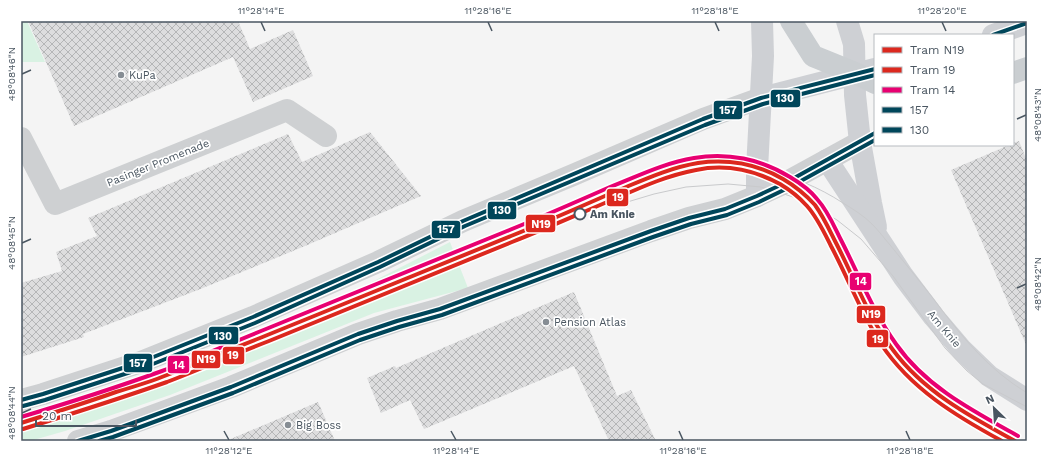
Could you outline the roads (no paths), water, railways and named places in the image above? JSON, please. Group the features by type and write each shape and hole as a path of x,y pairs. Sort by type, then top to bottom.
{"main road":[{"path":"757,196 763,56 762,21"},
{"path":"791,21 813,56 865,71 874,82"},
{"name":"Am Knie","path":"847,21 854,44 865,71 855,94 868,138 871,203 880,241"},
{"path":"996,34 1027,23"},
{"path":"1014,73 1027,68"},
{"path":"760,98 865,71"},
{"name":"Am Knie","path":"827,160 903,276 934,318 962,350 989,376 1027,400"}],"street":[{"path":"21,400 140,362 254,317 378,262 463,221 573,176 703,119 760,98"},
{"name":"Pasinger Promenade","path":"21,138 55,204 287,110 326,136"},
{"path":"78,441 111,431 231,387 358,334 440,309 689,218 719,211 787,182 868,138"}],"tram line":[{"name":"14","path":"21,417 74,401 175,366 520,226 651,170 683,160 706,156 719,156 744,158 756,161 779,171 805,187 824,208 880,319 896,344 908,359 921,373 951,397 1018,436"},
{"name":"N19","path":"21,423 161,378 524,231 655,175 698,163 731,162 752,166 773,174 796,188 808,198 815,205 826,223 876,324 905,365 919,379 949,402 965,413 1015,441"},
{"path":"648,178 680,170 723,166 765,171 785,176 824,192 866,218 911,271 950,321 979,354 1000,374 1027,393"},
{"name":"19","path":"23,429 180,377 539,231 657,181 686,172 707,168 728,168 750,172 770,179 791,191 801,200 811,210 820,225 867,320 881,344 893,360 906,375 936,400 968,422 1002,441"},
{"path":"624,203 654,194 686,187 728,184 761,187 805,201 837,220 861,239 893,276 945,348 967,371 983,384 1027,407"}],"place":[{"name":"KuPa","path":"121,75"},
{"name":"Am Knie","path":"580,214"},
{"name":"Pension Atlas","path":"546,322"},
{"name":"Big Boss","path":"288,425"}]}
